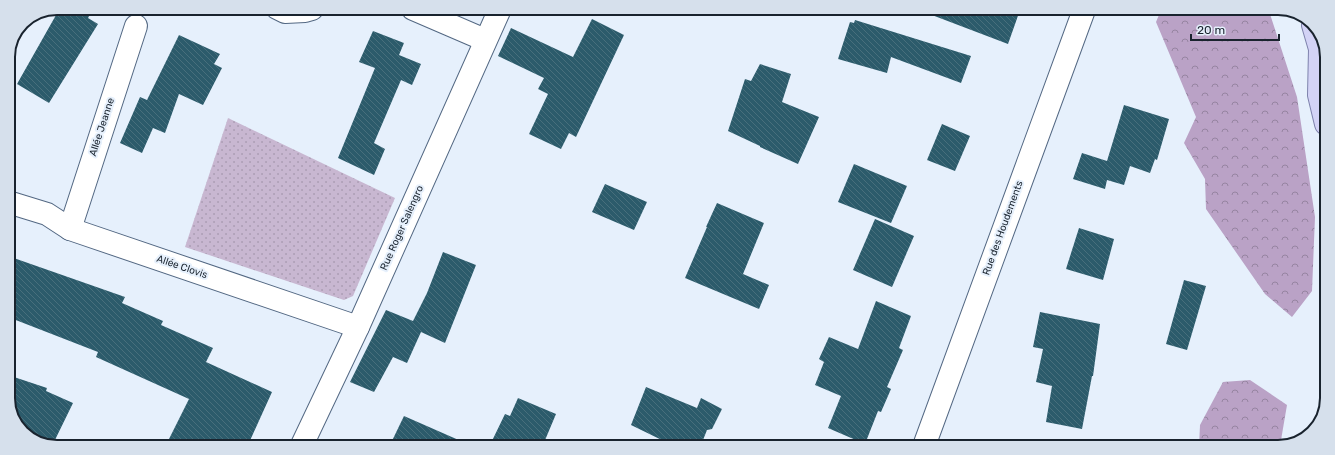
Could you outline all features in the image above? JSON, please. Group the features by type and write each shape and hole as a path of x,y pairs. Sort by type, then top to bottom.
{"main road":[{"path":"1320,87 1320,99"}],"street":[{"path":"427,15 486,40"},
{"name":"Rue Roger Salengro","path":"304,440 358,327 497,15"},
{"name":"Rue des Houdements","path":"926,440 1082,15"},
{"name":"Allée Jeanne","path":"70,229 136,26"},
{"name":"Allée Clovis","path":"15,204 47,214 70,229 358,327"}],"shaded area":[{"path":"228,118 395,198 353,296 344,300 185,247"}],"green space":[{"path":"1159,15 1270,15 1297,97 1315,217 1312,291 1292,317 1265,294 1206,209 1205,179 1184,143 1196,117 1156,22"},
{"path":"1250,380 1287,405 1281,440 1199,440 1200,425 1223,382"}],"building":[{"path":"56,15 90,15 88,18 98,24 49,103 17,84"},
{"path":"932,15 1018,15 1008,44"},
{"path":"592,19 624,35 576,137 569,133 561,149 529,134 548,94 538,89 544,78 498,56 511,28 573,57"},
{"path":"855,20 971,56 961,83 891,57 887,73 838,59 850,22 854,23"},
{"path":"373,31 404,43 399,55 421,64 412,85 401,80 374,143 385,149 374,175 338,158 375,68 359,62"},
{"path":"179,35 220,54 214,64 222,68 203,105 179,94 165,133 153,128 142,153 120,143 140,97 147,100"},
{"path":"760,64 791,74 782,102 819,117 798,164 728,131 745,79 751,81"},
{"path":"1124,105 1169,119 1157,160 1155,159 1150,173 1130,166 1124,185 1107,180 1105,189 1073,179 1082,153 1107,161"},
{"path":"942,124 970,136 955,171 927,160"},
{"path":"854,164 907,186 891,223 838,202"},
{"path":"605,184 647,202 634,230 592,212"},
{"path":"717,203 764,223 743,274 769,285 759,309 685,278"},
{"path":"875,219 914,236 892,287 853,270"},
{"path":"1079,228 1114,239 1103,280 1066,269"},
{"path":"443,252 476,265 445,343 421,332 407,363 393,357 374,392 350,382 386,310 413,321 427,293"},
{"path":"15,258 125,297 122,303 163,321 161,325 213,348 206,362 272,392 250,440 168,440 189,399 96,357 98,352 15,320"},
{"path":"1184,280 1206,286 1187,350 1166,344"},
{"path":"876,301 911,316 899,348 903,350 887,387 891,389 881,412 878,411 867,440 856,440 828,428 841,396 815,385 824,362 819,359 829,337 858,349"},
{"path":"1040,312 1100,324 1093,376 1082,429 1046,422 1052,386 1036,382 1043,349 1033,347"},
{"path":"15,377 47,388 46,391 73,403 55,440 39,436 27,428 18,414 15,400"},
{"path":"646,387 697,408 701,398 722,409 712,429 707,430 703,440 662,440 631,425"},
{"path":"518,398 556,414 545,440 492,440 505,414 510,416"},
{"path":"404,416 459,440 392,440"}]}
